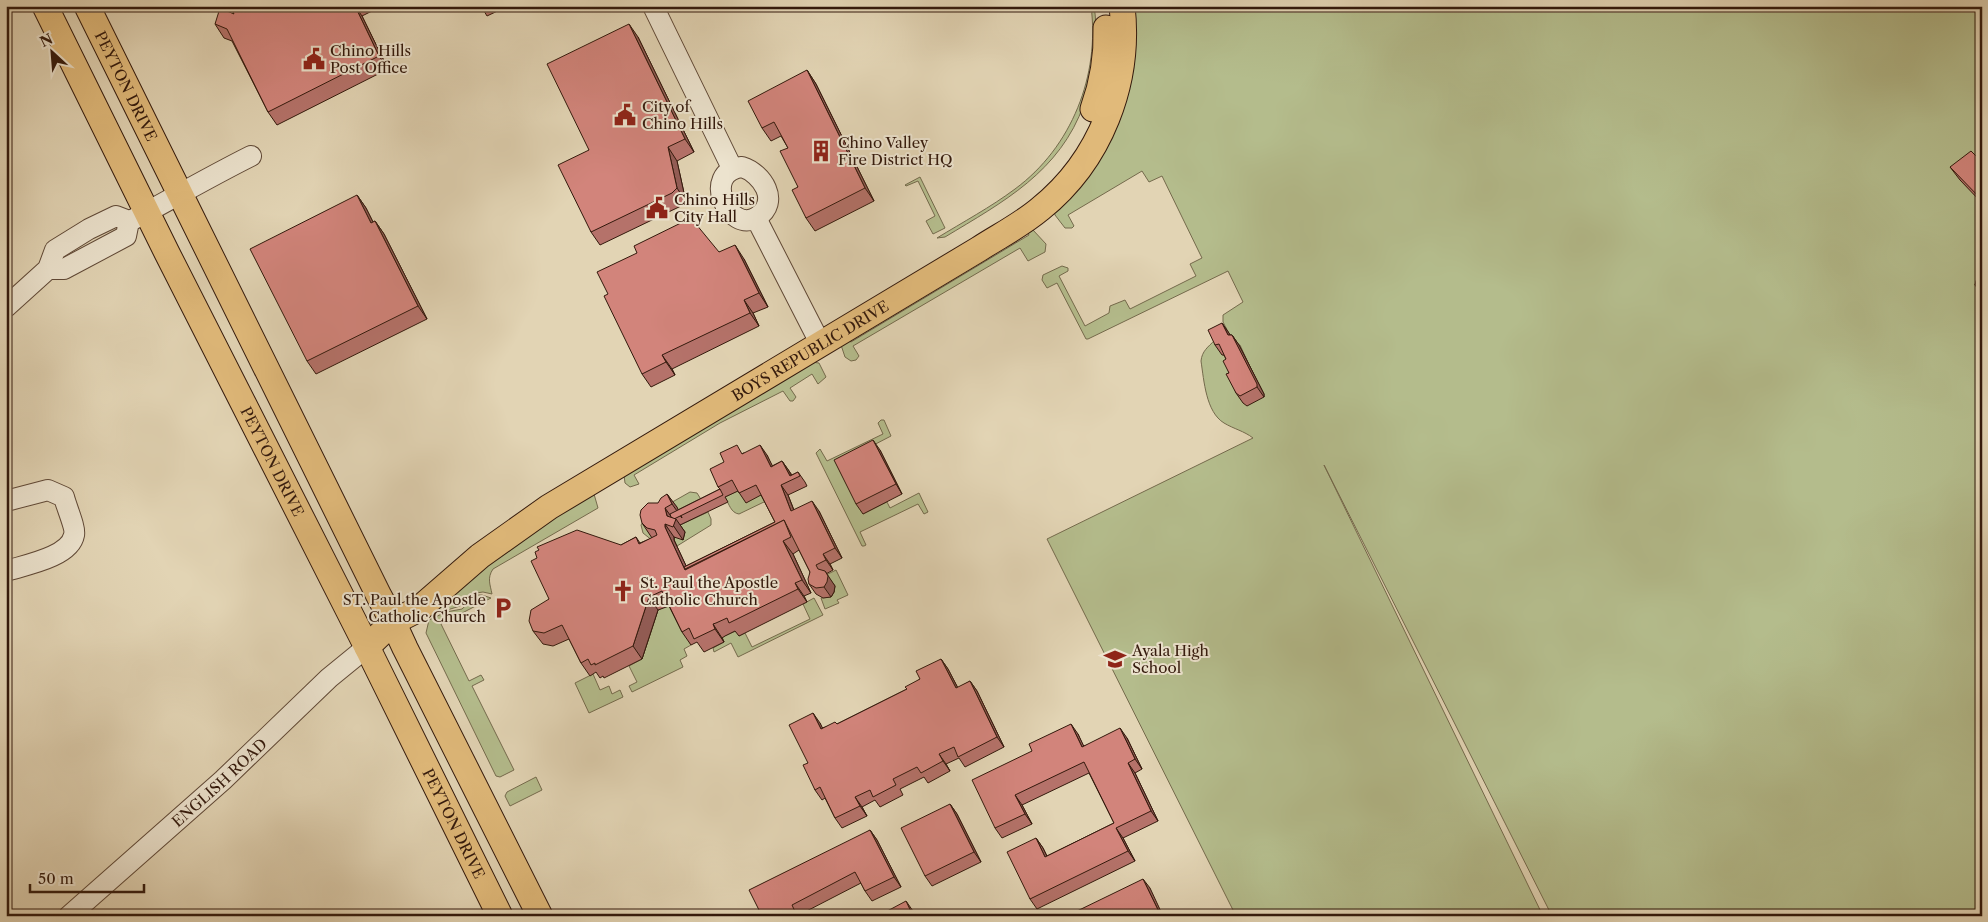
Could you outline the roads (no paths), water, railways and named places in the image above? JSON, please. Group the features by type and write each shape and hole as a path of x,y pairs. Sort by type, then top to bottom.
{"main road":[{"name":"PEYTON DRIVE","path":"45,6 138,216 367,647 500,916"},
{"name":"PEYTON DRIVE","path":"87,6 379,596 394,622 405,648 540,916"},
{"name":"BOYS REPUBLIC DRIVE","path":"367,647 394,622 419,609 480,556 549,507 1004,214 1052,175 1077,142 1097,98 1106,48 1104,6"},
{"name":"BOYS REPUBLIC DRIVE","path":"817,336 1024,221 1051,200 1072,178 1096,143 1113,103 1121,70 1123,44 1122,6"}],"street":[{"path":"653,6 732,168"},
{"path":"6,307 48,269 55,250 68,241 116,216 138,216 251,156"},
{"path":"742,167 752,170 765,185 768,195 766,206 756,218 751,220 741,219 732,214 725,206 721,196 721,187 724,177 732,168 742,167"},
{"path":"756,218 817,336"},
{"path":"6,501 48,490 64,497 75,534 69,546 58,554 6,571"},
{"name":"ENGLISH ROAD","path":"69,916 222,780 329,678 367,647"}],"place":[{"name":"Chino Hills Post Office","path":"314,59"},
{"name":"City of Chino Hills","path":"625,115"},
{"name":"Chino Valley Fire District HQ","path":"821,151"},
{"name":"Chino Hills City Hall","path":"657,208"},
{"name":"St. Paul the Apostle Catholic Church","path":"623,591"},
{"name":"ST. Paul the Apostle Catholic Church","path":"503,608"},
{"name":"Ayala High School","path":"1115,659"}]}
